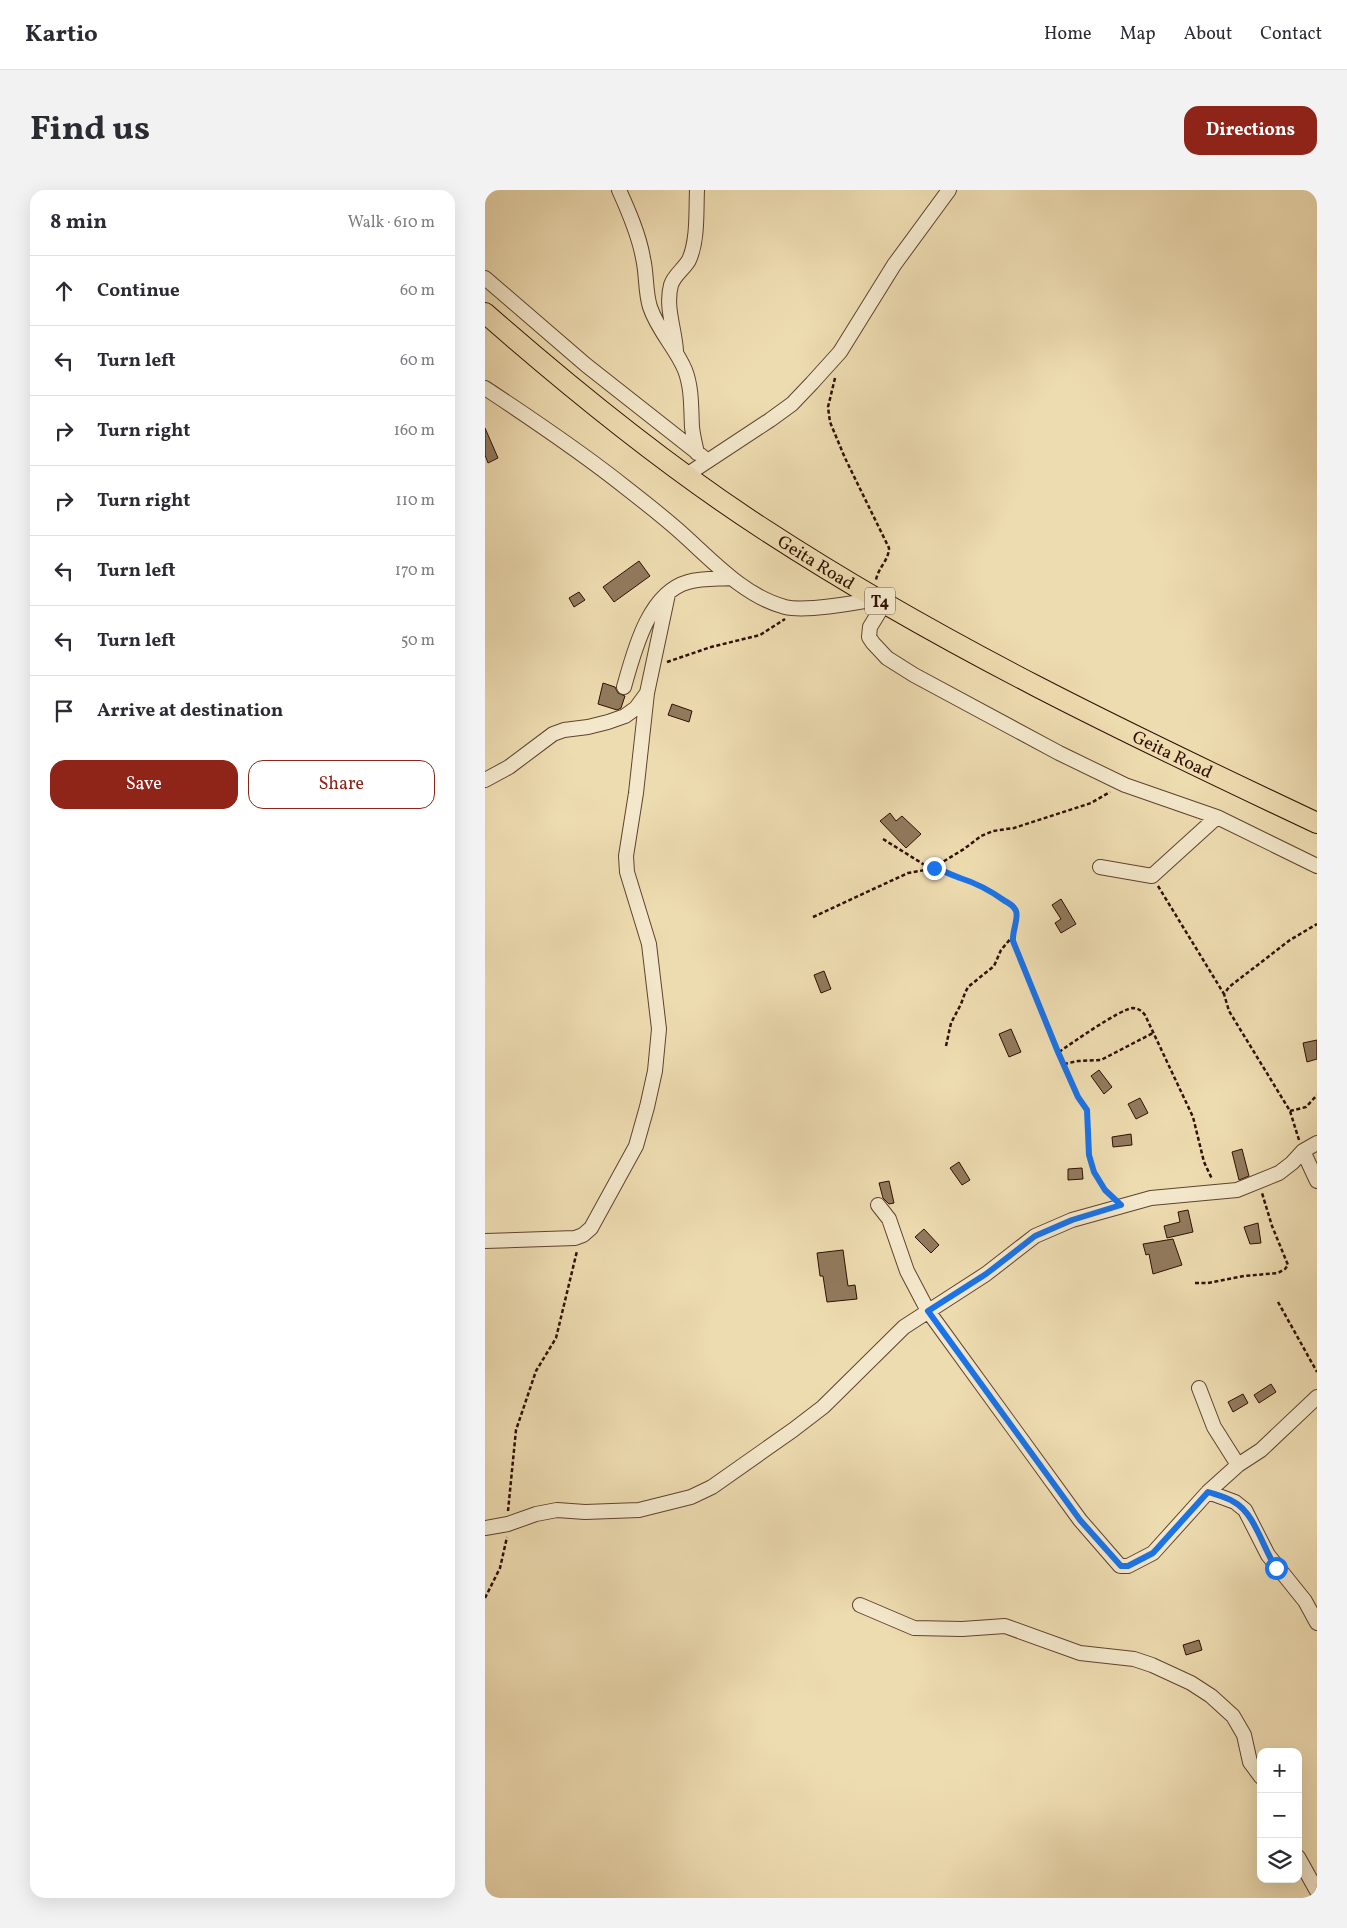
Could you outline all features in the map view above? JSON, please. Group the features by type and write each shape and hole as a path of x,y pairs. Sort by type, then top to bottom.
{"highway":[{"name":"Geita Road","path":"485,313 563,381 685,476 765,531 880,601 983,660 1317,823"}],"street":[{"path":"619,190 633,221 641,250 645,272 645,288 651,309 668,342 676,351"},
{"path":"697,190 694,241 690,258 675,276 671,285 669,300 676,351 686,373 690,394 693,435 702,457"},
{"path":"685,476 702,457 791,404 840,352 894,265 949,190"},
{"path":"485,278 586,365 702,457"},
{"path":"485,388 579,452 622,485 677,529 731,578 776,604 798,608 880,601 870,627 869,636 887,658 915,675 1125,785 1217,817 1317,866"},
{"path":"624,687 632,657 646,623 656,605 678,586 688,582 731,578"},
{"path":"485,1241 575,1238 583,1235 591,1228 636,1146 647,1107 655,1071 659,1029 656,993 649,944 627,872 626,856 636,793 647,693 667,594"},
{"path":"485,780 509,767 553,734 564,730 608,722 630,713 647,693"},
{"path":"1100,867 1152,876 1217,817"},
{"path":"485,1528 508,1524 557,1510 585,1512 639,1510 691,1497 712,1487 793,1430 823,1407 904,1327 986,1274 1035,1236 1072,1220 1121,1205 1151,1198 1237,1190 1258,1183 1279,1173 1303,1151 1317,1142"},
{"path":"1303,1151 1317,1181"},
{"path":"878,1205 889,1219 907,1271 928,1311 1080,1520 1121,1566 1128,1566 1153,1553 1208,1492 1238,1465 1261,1450 1317,1397"},
{"path":"1199,1388 1214,1427 1238,1465"},
{"path":"1208,1492 1235,1502 1245,1510 1276,1568 1305,1601 1317,1623"},
{"path":"860,1605 914,1628 961,1629 1005,1626 1080,1653 1134,1659 1152,1665 1191,1683 1211,1696 1233,1716 1244,1735 1250,1762 1257,1772"},
{"path":"1302,1864 1317,1892"}],"path":[{"path":"840,352 828,407 830,422 841,450 889,548 888,556 878,569 876,579 880,601"},
{"path":"653,666 711,647 760,635 776,626 798,608"},
{"path":"813,918 908,873 931,869 988,833 1014,828 1091,803 1125,785"},
{"path":"883,839 931,869"},
{"path":"936,866 943,872 993,892 1013,906 1017,918 1013,926 1013,937 1022,965 1063,1064 1078,1097 1087,1110 1089,1155 1094,1172 1105,1190 1121,1205"},
{"path":"1152,876 1224,994 1229,1011 1290,1111 1303,1151"},
{"path":"1224,994 1229,987 1282,946 1317,924"},
{"path":"946,1046 951,1023 968,987 994,966 1001,950 1013,937"},
{"path":"1058,1052 1091,1030 1132,1008 1139,1009 1145,1016 1193,1117 1201,1152 1216,1193"},
{"path":"1063,1064 1101,1060 1153,1033"},
{"path":"1290,1111 1306,1107 1317,1095"},
{"path":"1195,1283 1278,1273 1288,1265 1272,1226 1258,1183"},
{"path":"485,1598 500,1568 507,1543 509,1491 516,1430 536,1371 555,1338 578,1248 575,1238"},
{"path":"1278,1302 1317,1372"}],"building":[{"path":"485,428 498,458 488,463 485,455"},
{"path":"639,561 650,576 614,602 603,587"},
{"path":"579,592 585,600 574,607 569,598"},
{"path":"603,683 615,687 618,693 625,696 621,708 617,710 598,704"},
{"path":"672,704 692,711 689,722 668,715"},
{"path":"890,813 896,821 902,816 921,834 906,848 880,821"},
{"path":"1061,899 1076,924 1061,933 1055,923 1061,919 1052,905"},
{"path":"824,971 831,989 821,993 814,975"},
{"path":"1011,1029 1021,1052 1009,1057 999,1034"},
{"path":"1317,1040 1317,1059 1307,1062 1303,1043"},
{"path":"1099,1070 1112,1087 1104,1094 1091,1076"},
{"path":"1140,1098 1148,1113 1136,1119 1128,1104"},
{"path":"1131,1134 1132,1145 1113,1147 1112,1137"},
{"path":"1242,1149 1249,1176 1239,1180 1232,1152"},
{"path":"959,1162 970,1180 962,1185 950,1168"},
{"path":"1082,1168 1083,1179 1068,1180 1068,1169"},
{"path":"889,1181 894,1203 889,1204 883,1198 879,1183"},
{"path":"1188,1210 1193,1232 1167,1238 1164,1226 1180,1222 1178,1212"},
{"path":"1258,1223 1261,1243 1250,1244 1244,1227"},
{"path":"924,1229 939,1245 931,1253 915,1237"},
{"path":"1173,1239 1182,1265 1153,1274 1149,1254 1146,1255 1143,1244"},
{"path":"843,1250 848,1286 855,1285 857,1299 827,1302 823,1276 820,1276 817,1253"},
{"path":"1271,1384 1276,1392 1259,1403 1254,1395"},
{"path":"1243,1394 1248,1403 1233,1412 1228,1402"},
{"path":"1199,1640 1202,1650 1186,1655 1183,1645"}],"route":[{"path":"934,868 936,866 943,872 993,892 1013,906 1017,918 1013,926 1013,941 1058,1052 1078,1097 1087,1110 1089,1124 1088,1145 1092,1167 1105,1190 1121,1205 1072,1220 1035,1236 1001,1264 928,1311 1080,1520 1121,1566 1128,1566 1153,1553 1208,1492 1235,1502 1245,1510 1276,1568"}]}
